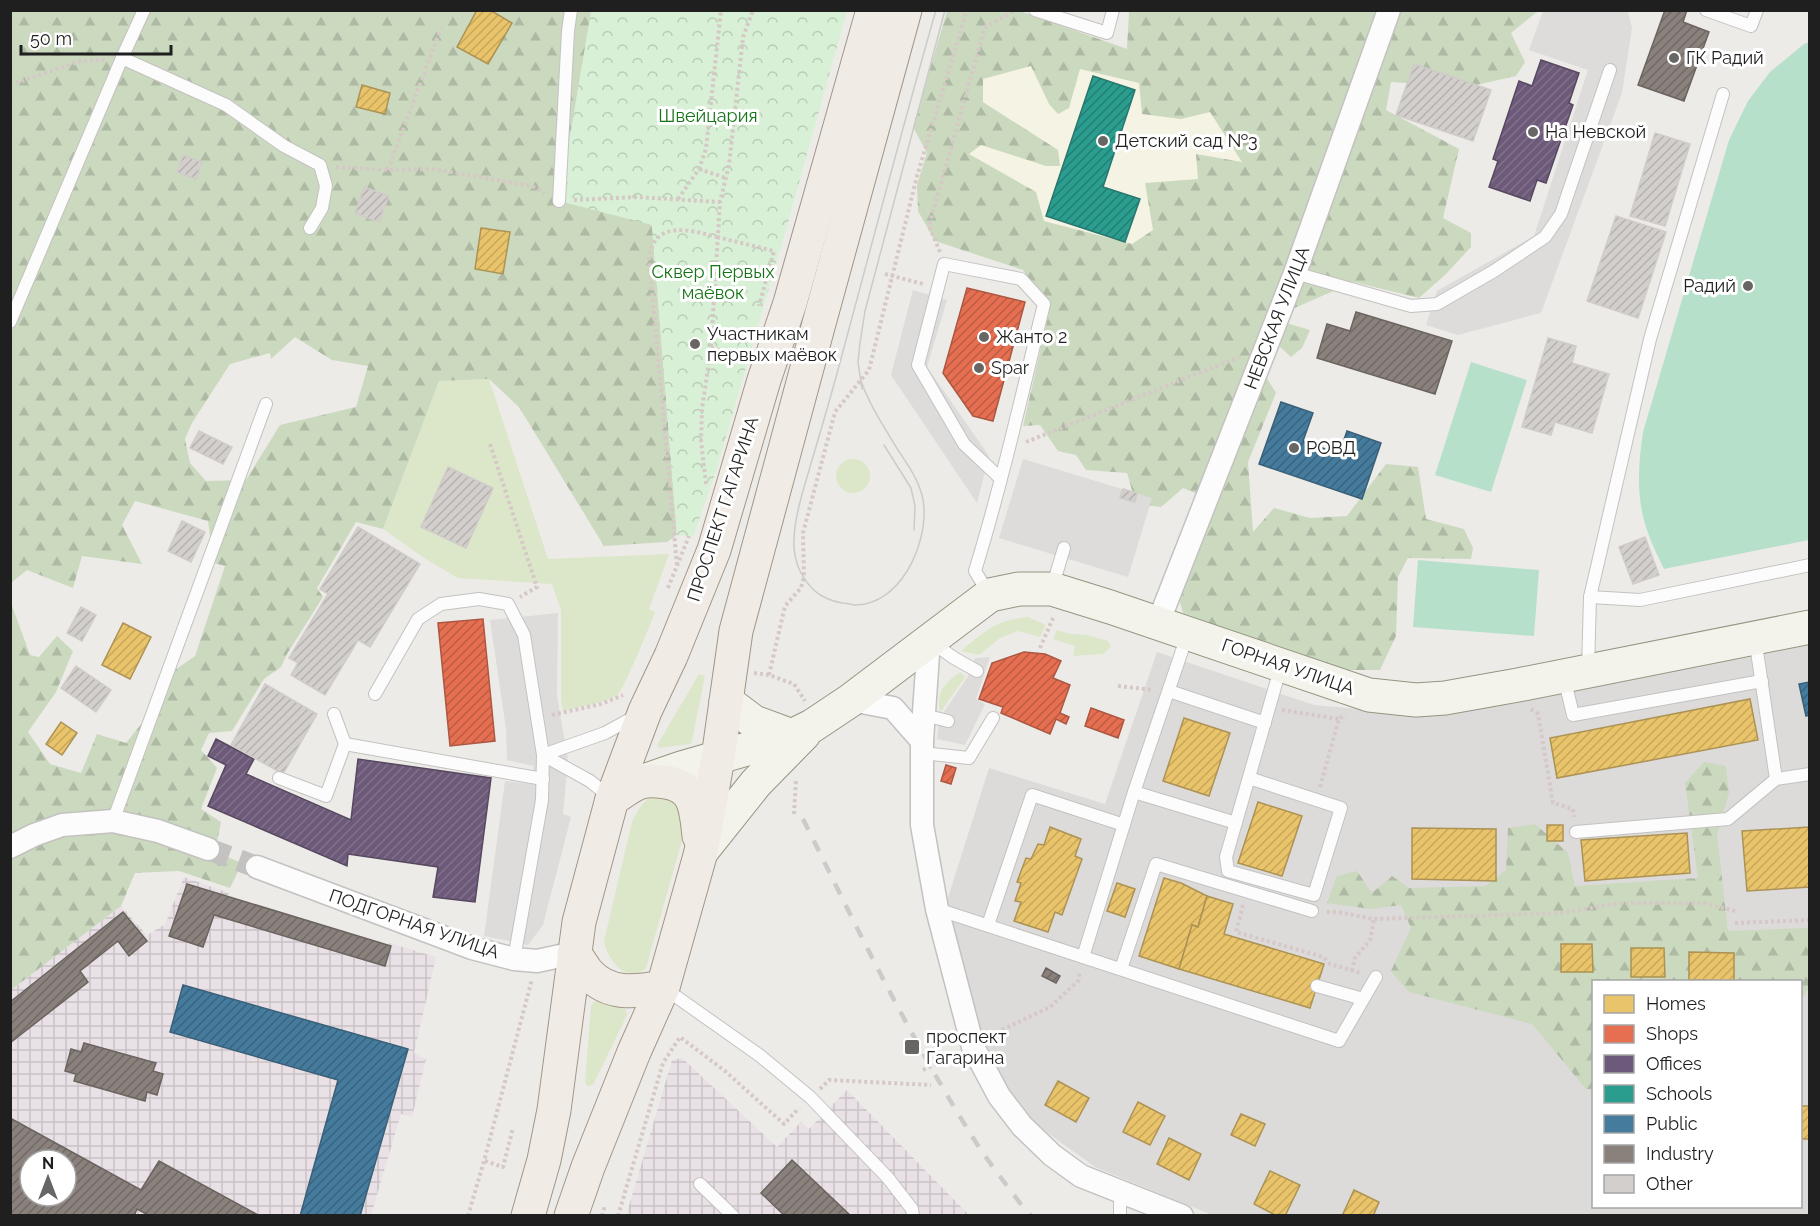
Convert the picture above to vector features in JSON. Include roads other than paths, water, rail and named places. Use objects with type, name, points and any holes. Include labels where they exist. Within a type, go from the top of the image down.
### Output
[{"type":"main road","name":"ПРОСПЕКТ ГАГАРИНА","points":[[528,1215],[544,1160],[555,1099],[579,922],[612,799],[634,703],[675,646],[714,550],[764,380],[790,303],[873,10]]},
{"type":"main road","points":[[571,1215],[630,1062],[663,987],[701,852],[718,758],[736,630],[905,10]]},
{"type":"main road","name":"ГОРНАЯ УЛИЦА","points":[[641,782],[802,731],[851,700],[990,595],[1019,589],[1053,604],[1110,607],[1370,695],[1416,700],[1445,698],[1576,674],[1809,627]]},
{"type":"main road","points":[[726,701],[754,722],[802,731]]},
{"type":"main road","name":"ГОРНАЯ УЛИЦА","points":[[701,852],[756,783],[802,731]]},
{"type":"main road","points":[[612,799],[641,782],[673,783],[687,790],[697,814],[701,852]]},
{"type":"main road","points":[[574,953],[588,973],[606,987],[632,992],[663,987]]},
{"type":"street","name":"НЕВСКАЯ УЛИЦА","points":[[1173,628],[1295,273],[1389,10]]},
{"type":"street","points":[[929,640],[922,747],[922,825],[937,909],[973,1047],[999,1096],[1022,1126],[1052,1155],[1081,1176],[1182,1215]]},
{"type":"street","points":[[851,700],[893,708],[922,747]]},
{"type":"street","points":[[10,847],[62,825],[113,821],[158,831],[208,849]]},
{"type":"street","name":"ПОДГОРНАЯ УЛИЦА","points":[[257,867],[472,948],[514,959],[537,961],[574,953]]},
{"type":"lane","points":[[10,322],[144,10]]},
{"type":"lane","points":[[559,201],[571,10]]},
{"type":"lane","points":[[1035,10],[1107,33],[1113,10]]},
{"type":"lane","points":[[1706,10],[1751,26],[1757,10]]},
{"type":"lane","points":[[122,58],[226,105],[284,146],[320,165],[326,186],[322,208],[310,228]]},
{"type":"lane","points":[[1295,273],[1411,306],[1437,304],[1494,271],[1545,237],[1561,214],[1610,70]]},
{"type":"lane","points":[[1722,94],[1650,339],[1590,597],[1576,674],[1573,715],[1762,681]]},
{"type":"lane","points":[[990,595],[975,571],[1001,479],[1009,449],[1044,304],[1021,279],[944,264],[918,365],[964,444],[1001,479]]},
{"type":"lane","points":[[113,821],[266,404]]},
{"type":"lane","points":[[1053,604],[1064,548]]},
{"type":"lane","points":[[1590,597],[1640,600],[1809,565]]},
{"type":"lane","points":[[375,694],[418,619],[441,604],[479,599],[508,604],[524,634],[543,755],[542,800],[514,959]]},
{"type":"lane","points":[[1083,957],[1168,691],[1173,628]]},
{"type":"lane","points":[[1755,638],[1776,779]]},
{"type":"lane","points":[[929,640],[977,671]]},
{"type":"lane","points":[[1249,778],[1341,808],[1314,896],[1228,871],[1226,857],[1281,666]]},
{"type":"lane","points":[[1168,691],[1266,723]]},
{"type":"lane","points":[[543,755],[605,733],[634,703]]},
{"type":"lane","points":[[279,778],[326,796],[345,744],[334,714]]},
{"type":"lane","points":[[924,715],[948,721]]},
{"type":"lane","points":[[922,747],[969,759],[993,718]]},
{"type":"lane","points":[[345,744],[543,779]]},
{"type":"lane","points":[[543,755],[590,781],[612,799]]},
{"type":"lane","points":[[1576,832],[1728,819],[1776,779],[1809,774]]},
{"type":"lane","points":[[1134,792],[1236,823]]},
{"type":"lane","points":[[988,925],[1032,795],[1124,825]]},
{"type":"lane","points":[[1121,969],[1156,864],[1312,911]]},
{"type":"lane","points":[[937,909],[1339,1041],[1376,977]]},
{"type":"lane","points":[[1317,986],[1363,999]]},
{"type":"lane","points":[[663,987],[759,1055],[810,1097],[888,1178],[912,1209],[913,1215]]},
{"type":"lane","points":[[700,1184],[733,1215]]},
{"type":"lane","points":[[1120,1191],[1120,1215]]},
{"type":"tunnel","points":[[208,849],[257,867]]},
{"type":"tram line","points":[[861,381],[878,416],[915,478],[924,508],[920,539],[907,571],[885,595],[872,602],[856,605],[828,599],[817,593],[808,583],[796,560],[795,530],[802,494],[936,10]]},
{"type":"tram line","points":[[862,389],[858,362],[865,311],[945,10]]},
{"type":"tram line","points":[[884,445],[911,488],[915,506],[914,530]]},
{"type":"railway","points":[[803,819],[883,978],[947,1095],[976,1143],[1031,1216]]},
{"type":"place","name":"ГК Радий","points":[[1674,58]]},
{"type":"place","name":"На Невской","points":[[1533,132]]},
{"type":"place","name":"Детский сад №3","points":[[1103,141]]},
{"type":"place","name":"Радий","points":[[1748,286]]},
{"type":"place","name":"Жанто 2","points":[[984,337]]},
{"type":"place","name":"Участникам первых маёвок","points":[[695,344]]},
{"type":"place","name":"Spar","points":[[979,368]]},
{"type":"place","name":"РОВД","points":[[1294,448]]},
{"type":"place","name":"проспект Гагарина","points":[[912,1047]]},
{"type":"park label","name":"Швейцария","points":[[708,116]]},
{"type":"park label","name":"Сквер Первых маёвок","points":[[713,282]]}]
